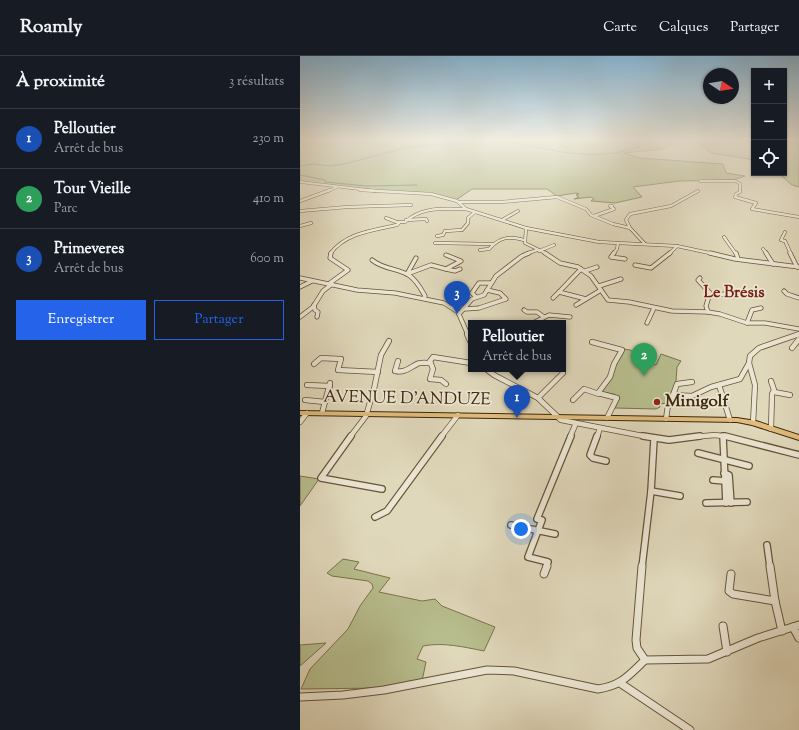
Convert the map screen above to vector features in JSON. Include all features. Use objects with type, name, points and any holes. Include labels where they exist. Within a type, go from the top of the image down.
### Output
[{"type":"main road","name":"AVENUE D'ANDUZE","points":[[304,413],[730,420],[753,423],[799,438]]},
{"type":"street","points":[[700,181],[736,181],[740,184],[740,192],[736,194],[735,197],[756,203],[752,209],[799,216]]},
{"type":"street","points":[[300,182],[337,187],[431,194],[459,202],[501,202],[557,197],[586,209],[594,216],[613,224],[630,228]]},
{"type":"street","points":[[300,201],[337,187]]},
{"type":"street","points":[[645,244],[630,228],[626,220],[630,214],[671,206],[698,191]]},
{"type":"street","points":[[459,202],[466,209]]},
{"type":"street","points":[[300,211],[411,205]]},
{"type":"street","points":[[594,216],[614,210],[610,206],[612,206]]},
{"type":"street","points":[[406,220],[419,211],[466,209],[526,228],[579,239],[618,243],[677,246],[738,259],[798,267]]},
{"type":"street","points":[[502,220],[518,211]]},
{"type":"street","points":[[437,236],[443,236],[445,231],[462,230],[468,223],[468,218],[475,212]]},
{"type":"street","points":[[386,218],[399,222]]},
{"type":"street","points":[[300,318],[304,312],[314,305],[324,290],[348,270],[330,258],[330,255],[334,249],[350,237],[397,225],[399,222],[422,218],[426,219],[427,221]]},
{"type":"street","points":[[300,226],[311,223]]},
{"type":"street","points":[[524,240],[526,228]]},
{"type":"street","points":[[785,232],[781,240],[785,241],[798,267]]},
{"type":"street","points":[[480,250],[489,249],[503,237],[524,240],[560,263],[583,270],[591,276],[608,300],[629,302],[654,308],[708,312],[720,314],[747,323],[765,324],[799,330]]},
{"type":"street","points":[[724,237],[735,251],[738,259]]},
{"type":"street","points":[[435,243],[494,244]]},
{"type":"street","points":[[618,243],[617,248],[611,257],[625,259]]},
{"type":"street","points":[[459,314],[472,299],[483,296],[496,276],[518,258],[554,245]]},
{"type":"street","points":[[635,265],[651,268],[664,259],[677,246]]},
{"type":"street","points":[[763,250],[773,264]]},
{"type":"street","points":[[446,255],[461,261],[446,269]]},
{"type":"street","points":[[407,274],[416,258]]},
{"type":"street","points":[[372,260],[379,267],[407,274],[418,284],[425,296],[424,298]]},
{"type":"street","points":[[407,274],[431,265],[455,271],[460,269]]},
{"type":"street","points":[[553,298],[583,270],[597,267]]},
{"type":"street","points":[[300,278],[357,290],[395,293],[444,303],[459,314],[468,336]]},
{"type":"street","points":[[700,278],[698,280],[711,295]]},
{"type":"street","points":[[599,286],[621,279]]},
{"type":"street","points":[[300,287],[312,281]]},
{"type":"street","points":[[476,297],[472,293],[479,283],[491,282]]},
{"type":"street","points":[[780,288],[789,295],[799,298]]},
{"type":"street","points":[[464,309],[480,308],[506,299],[500,293],[488,290]]},
{"type":"street","points":[[576,305],[601,290]]},
{"type":"street","points":[[559,292],[586,299]]},
{"type":"street","points":[[711,295],[726,294],[735,296]]},
{"type":"street","points":[[708,312],[706,306],[711,295]]},
{"type":"street","points":[[314,305],[315,310],[318,312],[317,317]]},
{"type":"street","points":[[647,323],[654,308]]},
{"type":"street","points":[[747,323],[752,310],[761,308]]},
{"type":"street","points":[[524,310],[527,312],[537,312],[544,317]]},
{"type":"street","points":[[538,320],[555,314],[570,317]]},
{"type":"street","points":[[673,395],[692,396],[719,385],[740,379],[749,363],[750,356],[754,351],[799,334]]},
{"type":"street","points":[[792,348],[799,339]]},
{"type":"street","points":[[382,489],[321,478],[367,414],[381,355],[389,341]]},
{"type":"street","points":[[592,342],[622,350],[614,364],[610,377],[598,392],[599,394]]},
{"type":"street","points":[[430,363],[433,357],[468,363]]},
{"type":"street","points":[[314,364],[321,358],[341,359],[338,370],[378,372]]},
{"type":"street","points":[[398,361],[395,371],[398,372],[407,371],[419,362],[430,363]]},
{"type":"street","points":[[430,363],[433,369],[430,379],[441,380],[446,384]]},
{"type":"street","points":[[749,363],[755,385],[753,423]]},
{"type":"street","points":[[490,372],[538,398],[549,407],[557,417],[576,424],[672,441],[698,435],[723,436],[799,455]]},
{"type":"street","points":[[538,398],[563,373]]},
{"type":"street","points":[[771,381],[774,392],[772,394],[771,429]]},
{"type":"street","points":[[666,419],[668,405],[677,384],[692,382]]},
{"type":"street","points":[[307,385],[330,384],[322,413]]},
{"type":"street","points":[[719,385],[730,420]]},
{"type":"street","points":[[573,400],[586,388],[599,394],[617,398],[607,418]]},
{"type":"street","points":[[774,392],[790,395]]},
{"type":"street","points":[[305,400],[325,402]]},
{"type":"street","points":[[300,422],[304,413]]},
{"type":"street","points":[[374,517],[387,511],[458,415]]},
{"type":"street","points":[[544,574],[548,562],[528,557],[542,520],[537,519],[576,424]]},
{"type":"street","points":[[600,428],[590,455],[593,458],[606,461]]},
{"type":"street","points":[[723,436],[724,481],[728,503]]},
{"type":"street","points":[[645,660],[637,648],[636,640],[639,589],[651,491],[654,439]]},
{"type":"street","points":[[698,453],[750,466]]},
{"type":"street","points":[[724,473],[729,475],[728,503]]},
{"type":"street","points":[[713,480],[724,481]]},
{"type":"street","points":[[651,491],[680,496]]},
{"type":"street","points":[[706,503],[747,502]]},
{"type":"street","points":[[511,525],[555,534]]},
{"type":"street","points":[[767,545],[775,601],[782,631]]},
{"type":"street","points":[[731,574],[729,591],[733,594],[775,601]]},
{"type":"street","points":[[723,626],[726,652]]},
{"type":"street","points":[[300,696],[343,695],[384,690],[487,670],[514,671],[598,689],[620,683],[645,660],[708,659],[758,638],[796,626],[799,638]]},
{"type":"street","points":[[620,683],[690,730]]},
{"type":"green space","points":[[300,171],[725,171],[726,173],[745,176],[733,180],[679,181],[633,187],[642,197],[615,203],[591,201],[594,199],[591,197],[574,199],[579,197],[576,195],[579,194],[576,193],[557,196],[547,189],[472,189],[456,200],[433,194],[352,189],[300,182]]},
{"type":"green space","points":[[787,171],[799,171],[799,187],[792,185],[782,176],[787,176]]},
{"type":"green space","points":[[623,349],[630,350],[656,365],[661,354],[681,361],[677,367],[676,381],[668,403],[659,404],[660,407],[656,409],[615,408],[620,398],[614,394],[601,392]]},
{"type":"green space","points":[[300,476],[319,479],[300,506]]},
{"type":"green space","points":[[343,559],[359,562],[354,569],[390,578],[379,592],[422,601],[435,599],[442,606],[495,627],[484,651],[446,645],[423,646],[417,659],[426,662],[422,681],[379,688],[301,689],[310,669],[348,629],[360,606],[373,588],[372,584],[368,581],[332,576],[327,573]]},
{"type":"green space","points":[[326,643],[300,666],[300,645]]},
{"type":"waterway","points":[[300,175],[325,180],[325,182],[366,186],[417,185]]},
{"type":"place","name":"Primeveres","points":[[457,314]]},
{"type":"place","name":"Tour Vieille","points":[[644,376]]},
{"type":"place","name":"Minigolf","points":[[657,402]]},
{"type":"place","name":"Pelloutier","points":[[517,418]]},
{"type":"district","name":"Le Brésis","points":[[734,293]]}]
